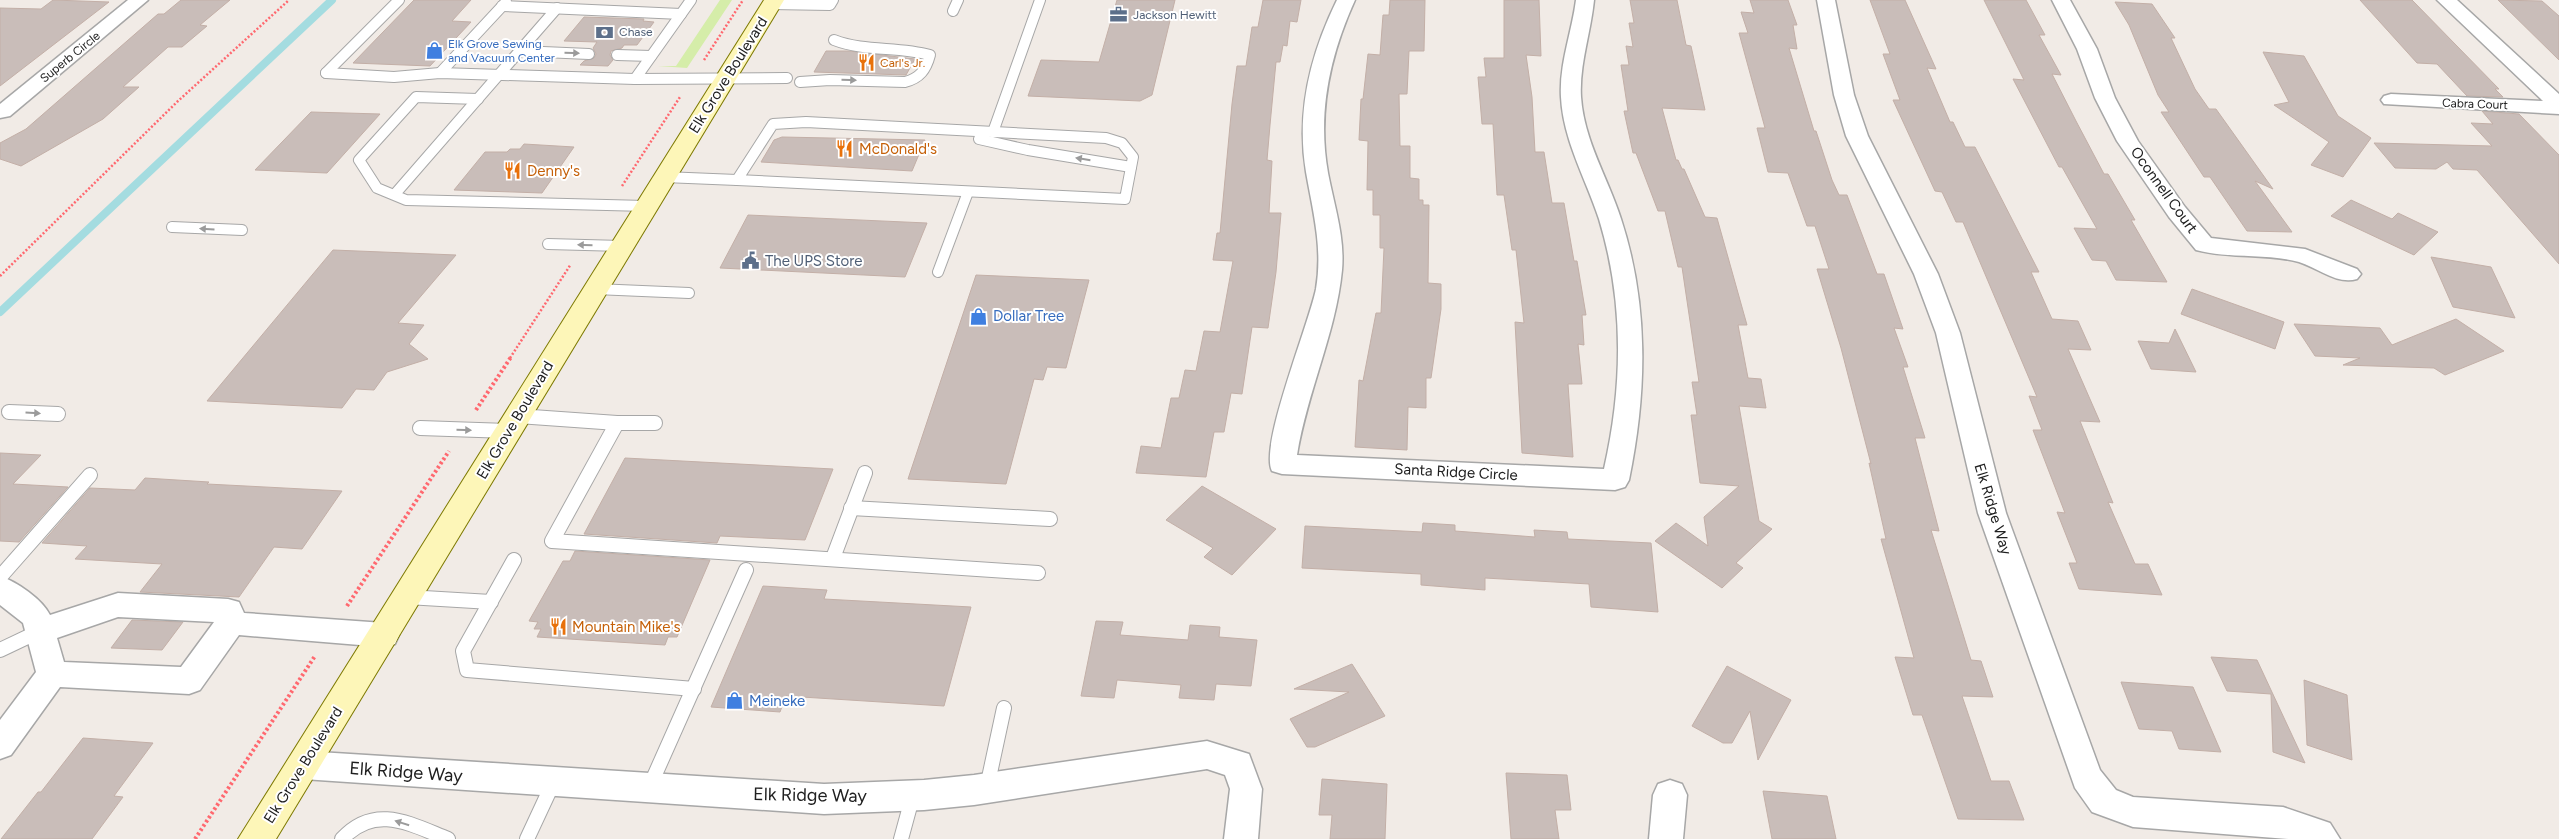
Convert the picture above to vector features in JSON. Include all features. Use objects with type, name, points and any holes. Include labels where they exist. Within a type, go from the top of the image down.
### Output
[{"type":"main road","name":"Elk Grove Boulevard","points":[[256,839],[384,635],[773,2]]},
{"type":"street","name":"Superb Circle","points":[[0,112],[3,112],[140,0]]},
{"type":"street","name":"Santa Ridge Circle","points":[[1346,0],[1325,48],[1317,76],[1313,105],[1316,170],[1329,231],[1330,268],[1326,307],[1291,415],[1282,464],[1615,480],[1630,407],[1633,338],[1621,255],[1609,217],[1588,166],[1576,130],[1571,97],[1573,66],[1582,27],[1585,0]]},
{"type":"street","name":"Elk Ridge Way","points":[[1826,0],[1844,95],[1857,136],[1926,274],[1948,333],[1992,513],[2087,778],[2104,801],[2133,812],[2283,822],[2318,834],[2322,839]]},
{"type":"street","name":"Oconnell Court","points":[[2061,0],[2087,49],[2105,98],[2128,141],[2177,212],[2204,245],[2275,251],[2305,256],[2349,274]]},
{"type":"street","name":"Cabra Court","points":[[2446,0],[2559,106]]},
{"type":"street","name":"Cabra Court","points":[[2391,100],[2559,106]]},
{"type":"street","points":[[0,588],[36,616],[52,674]]},
{"type":"street","points":[[40,631],[118,605],[228,611],[232,621],[244,625],[384,635]]},
{"type":"street","points":[[52,674],[189,681],[232,621]]},
{"type":"street","points":[[0,745],[52,674]]},
{"type":"street","name":"Elk Ridge Way","points":[[303,765],[824,799],[913,795],[987,788],[1207,755],[1238,764],[1246,788],[1241,839]]},
{"type":"street","points":[[1666,839],[1670,796]]},
{"type":"lane","points":[[399,0],[326,73],[394,78],[440,74],[635,79],[788,78]]},
{"type":"lane","points":[[635,79],[691,0]]},
{"type":"lane","points":[[953,10],[958,0]]},
{"type":"lane","points":[[993,132],[1040,0]]},
{"type":"lane","points":[[773,2],[831,3]]},
{"type":"lane","points":[[440,74],[505,3],[557,8],[681,14]]},
{"type":"lane","points":[[396,194],[557,8]]},
{"type":"lane","points":[[800,82],[830,80],[904,82],[917,79],[927,66],[930,55],[916,50],[850,48],[834,40]]},
{"type":"lane","points":[[520,52],[589,54]]},
{"type":"lane","points":[[617,55],[652,56]]},
{"type":"lane","points":[[478,99],[416,97],[359,160],[377,188],[396,194],[406,200],[646,206]]},
{"type":"lane","points":[[664,177],[737,181],[1125,199],[1134,157],[1122,143],[1106,138],[806,122],[773,124],[737,181]]},
{"type":"lane","points":[[770,130],[993,140],[1028,150],[1132,167]]},
{"type":"lane","points":[[938,272],[968,192]]},
{"type":"lane","points":[[172,227],[242,230]]},
{"type":"lane","points":[[548,244],[622,246]]},
{"type":"lane","points":[[595,289],[689,292]]},
{"type":"lane","points":[[9,412],[58,414]]},
{"type":"lane","points":[[420,428],[513,423],[655,423]]},
{"type":"lane","points":[[617,423],[552,541],[1038,573]]},
{"type":"lane","points":[[833,558],[865,473]]},
{"type":"lane","points":[[0,577],[90,475]]},
{"type":"lane","points":[[851,508],[1050,518]]},
{"type":"lane","points":[[514,560],[463,651],[467,670],[694,689]]},
{"type":"lane","points":[[649,788],[746,570]]},
{"type":"lane","points":[[407,597],[491,602]]},
{"type":"lane","points":[[0,650],[40,631]]},
{"type":"lane","points":[[987,788],[1004,708]]},
{"type":"lane","points":[[527,839],[554,782]]},
{"type":"lane","points":[[901,839],[913,795]]},
{"type":"lane","points":[[342,839],[356,825],[379,818],[396,821],[448,839]]},
{"type":"path","points":[[0,276],[178,101],[289,0]]},
{"type":"green space","points":[[720,0],[732,0],[687,68],[658,66],[676,66]]},
{"type":"building","points":[[53,0],[109,2],[0,86],[0,8],[41,9]]},
{"type":"building","points":[[181,0],[230,0],[200,25],[207,26],[182,47],[168,47],[123,87],[139,87],[103,119],[21,166],[0,159],[0,143],[26,129],[158,14],[164,14]]},
{"type":"building","points":[[414,0],[471,0],[452,21],[471,22],[430,66],[353,63]]},
{"type":"building","points":[[1117,0],[1175,0],[1152,95],[1140,101],[1028,96],[1041,60],[1099,62]]},
{"type":"building","points":[[1263,0],[1301,0],[1297,22],[1290,21],[1287,46],[1283,45],[1280,62],[1276,62],[1267,160],[1272,161],[1269,213],[1281,213],[1276,272],[1268,328],[1252,327],[1242,394],[1231,393],[1224,432],[1214,432],[1206,477],[1136,473],[1141,446],[1161,448],[1171,398],[1179,398],[1185,370],[1196,371],[1204,331],[1220,332],[1233,261],[1213,260],[1217,233],[1220,233],[1232,104],[1237,66],[1246,66],[1252,27],[1258,27]]},
{"type":"building","points":[[1390,0],[1425,0],[1424,51],[1409,51],[1407,94],[1399,94],[1400,146],[1410,146],[1410,178],[1419,179],[1419,200],[1423,200],[1423,205],[1429,205],[1428,283],[1441,284],[1441,309],[1431,378],[1426,378],[1426,408],[1408,407],[1407,450],[1355,447],[1359,380],[1363,381],[1376,313],[1381,313],[1384,248],[1380,248],[1380,215],[1373,215],[1373,190],[1367,190],[1368,141],[1359,140],[1361,99],[1363,99],[1368,54],[1380,55],[1383,15],[1389,15]]},
{"type":"building","points":[[1504,0],[1539,0],[1541,56],[1526,55],[1532,97],[1535,152],[1544,152],[1552,203],[1564,203],[1574,261],[1577,261],[1586,315],[1582,315],[1584,345],[1578,344],[1582,384],[1568,384],[1573,457],[1522,453],[1515,322],[1524,323],[1516,250],[1512,250],[1504,195],[1497,195],[1493,124],[1482,124],[1478,77],[1486,77],[1484,58],[1504,58]]},
{"type":"building","points":[[1630,0],[1677,0],[1686,45],[1691,46],[1705,110],[1662,108],[1676,160],[1684,169],[1705,217],[1717,218],[1747,325],[1738,325],[1748,378],[1761,379],[1766,408],[1739,406],[1759,521],[1772,529],[1736,563],[1743,568],[1722,588],[1655,541],[1676,523],[1708,546],[1704,517],[1739,486],[1700,483],[1691,415],[1697,415],[1692,382],[1699,382],[1682,267],[1678,267],[1665,211],[1658,211],[1636,153],[1633,153],[1624,111],[1628,111],[1621,65],[1629,65],[1626,46],[1633,47],[1629,23],[1634,23]]},
{"type":"building","points":[[1750,0],[1788,0],[1797,25],[1793,25],[1797,49],[1789,48],[1814,131],[1816,131],[1832,180],[1839,195],[1847,195],[1877,274],[1884,274],[1903,329],[1894,328],[1908,367],[1903,367],[1925,438],[1915,438],[1939,531],[1931,530],[1971,660],[1981,661],[1993,697],[1962,696],[1991,781],[2009,781],[2024,820],[1958,819],[1922,715],[1913,715],[1895,657],[1914,658],[1881,539],[1886,539],[1869,463],[1871,464],[1841,348],[1817,269],[1829,269],[1815,226],[1807,226],[1788,173],[1768,172],[1757,128],[1765,128],[1739,33],[1748,33],[1741,12],[1754,13]]},
{"type":"building","points":[[1870,0],[1905,0],[1936,69],[1927,68],[1950,122],[1953,122],[1965,147],[1975,147],[2039,272],[2031,272],[2052,319],[2078,321],[2091,350],[2068,349],[2100,422],[2080,421],[2113,503],[2108,502],[2135,564],[2148,564],[2162,595],[2079,589],[2069,563],[2077,563],[2057,512],[2065,513],[2033,430],[2042,430],[2029,396],[2037,397],[1963,222],[1956,222],[1942,192],[1935,191],[1893,100],[1900,100],[1883,54],[1890,54]]},
{"type":"building","points":[[1984,0],[2026,0],[2045,35],[2039,35],[2061,75],[2052,74],[2104,174],[2108,174],[2135,220],[2131,220],[2167,282],[2116,280],[2106,261],[2092,260],[2074,228],[2097,229],[2062,167],[2059,167],[2013,79],[2024,80]]},
{"type":"building","points":[[2360,0],[2412,0],[2499,89],[2495,89],[2503,97],[2467,96],[2437,64],[2417,63]]},
{"type":"building","points":[[2498,0],[2542,1],[2559,16],[2559,60]]},
{"type":"building","points":[[2115,2],[2152,4],[2175,38],[2171,38],[2195,89],[2209,109],[2216,109],[2273,189],[2255,181],[2292,232],[2247,231],[2210,177],[2204,177],[2161,112],[2169,112],[2158,95],[2129,25]]},
{"type":"building","name":"Chase","points":[[584,17],[644,19],[643,21],[654,22],[637,45],[624,45],[622,48],[611,51],[610,55],[613,60],[608,66],[580,65],[584,61],[594,58],[596,54],[593,48],[597,42],[564,41]]},
{"type":"building","name":"Carl's Jr.","points":[[826,51],[849,51],[915,59],[906,75],[814,72]]},
{"type":"building","points":[[2263,52],[2304,56],[2338,116],[2371,138],[2343,177],[2311,165],[2329,142],[2274,105],[2289,102]]},
{"type":"building","points":[[2482,111],[2519,114],[2559,155],[2559,264],[2477,170],[2453,169],[2447,162],[2436,169],[2395,168],[2374,143],[2492,146],[2471,123],[2493,124]]},
{"type":"building","points":[[311,112],[380,114],[327,173],[255,170]]},
{"type":"building","name":"McDonald's","points":[[782,137],[925,140],[912,171],[761,162],[774,140]]},
{"type":"building","name":"Denny's","points":[[524,144],[574,147],[542,193],[454,190],[485,152],[507,152],[510,149],[520,149]]},
{"type":"building","points":[[2351,200],[2392,219],[2398,213],[2438,232],[2414,255],[2331,216]]},
{"type":"building","points":[[748,215],[927,223],[905,277],[720,268]]},
{"type":"building","points":[[333,250],[456,255],[398,323],[424,325],[409,344],[428,359],[387,372],[374,390],[356,389],[342,408],[207,401]]},
{"type":"building","points":[[2431,257],[2491,267],[2515,318],[2453,307]]},
{"type":"building","points":[[976,275],[1089,280],[1066,368],[1047,367],[1043,380],[1034,379],[1006,484],[908,479]]},
{"type":"building","points":[[2192,289],[2284,322],[2275,349],[2181,314]]},
{"type":"building","points":[[2456,319],[2504,351],[2445,375],[2434,368],[2343,365],[2360,358],[2315,356],[2294,324],[2380,328],[2392,345]]},
{"type":"building","points":[[2175,329],[2196,372],[2151,369],[2138,341],[2169,343]]},
{"type":"building","points":[[0,453],[41,455],[13,484],[68,487],[19,542],[0,541]]},
{"type":"building","points":[[625,458],[833,469],[805,540],[720,536],[717,543],[584,534]]},
{"type":"building","points":[[145,478],[209,482],[207,484],[342,491],[302,549],[274,547],[239,597],[140,592],[162,564],[75,559],[87,546],[42,543],[90,488],[135,490]]},
{"type":"building","points":[[1202,486],[1276,529],[1232,575],[1204,557],[1213,548],[1166,520]]},
{"type":"building","points":[[1423,523],[1455,525],[1455,531],[1535,537],[1534,530],[1567,532],[1568,539],[1651,543],[1658,612],[1591,607],[1589,584],[1485,578],[1485,590],[1421,585],[1421,574],[1302,568],[1305,526],[1422,532]]},
{"type":"building","points":[[575,551],[710,560],[677,637],[668,637],[665,645],[537,637],[541,629],[534,629],[538,622],[529,621],[563,561],[570,561]]},
{"type":"building","points":[[763,586],[827,590],[824,599],[971,607],[944,706],[786,696],[780,712],[711,707]]},
{"type":"building","points":[[132,620],[183,622],[162,650],[111,648]]},
{"type":"building","points":[[1096,621],[1123,622],[1120,635],[1188,640],[1190,625],[1220,627],[1219,637],[1257,640],[1251,686],[1216,684],[1214,700],[1179,698],[1181,685],[1117,680],[1114,698],[1081,696]]},
{"type":"building","points":[[2211,657],[2257,660],[2305,763],[2273,752],[2271,694],[2227,691]]},
{"type":"building","points":[[1352,664],[1385,716],[1315,747],[1307,747],[1290,719],[1349,692],[1294,689]]},
{"type":"building","points":[[1727,666],[1791,700],[1758,760],[1750,711],[1732,743],[1723,743],[1692,726]]},
{"type":"building","points":[[2304,680],[2347,695],[2352,760],[2307,745]]},
{"type":"building","points":[[2121,682],[2193,687],[2221,752],[2179,749],[2172,731],[2139,729]]},
{"type":"building","points":[[83,738],[153,743],[114,796],[123,797],[92,839],[1,839],[38,792],[41,792]]},
{"type":"building","points":[[1506,773],[1567,775],[1571,810],[1555,810],[1559,839],[1511,839]]},
{"type":"building","points":[[1322,779],[1387,784],[1385,839],[1330,839],[1332,815],[1319,815]]},
{"type":"building","points":[[1763,791],[1827,796],[1836,839],[1772,839]]},
{"type":"waterway","points":[[0,312],[332,0]]},
{"type":"place","name":"Jackson Hewitt","points":[[1119,15]]},
{"type":"place","name":"Chase","points":[[605,32]]},
{"type":"place","name":"Elk Grove Sewing and Vacuum Center","points":[[434,51]]},
{"type":"place","name":"Carl's Jr.","points":[[866,63]]},
{"type":"place","name":"McDonald's","points":[[845,149]]},
{"type":"place","name":"Denny's","points":[[513,171]]},
{"type":"place","name":"The UPS Store","points":[[751,261]]},
{"type":"place","name":"Dollar Tree","points":[[979,316]]},
{"type":"place","name":"Mountain Mike's","points":[[558,627]]},
{"type":"place","name":"Meineke","points":[[735,701]]}]
